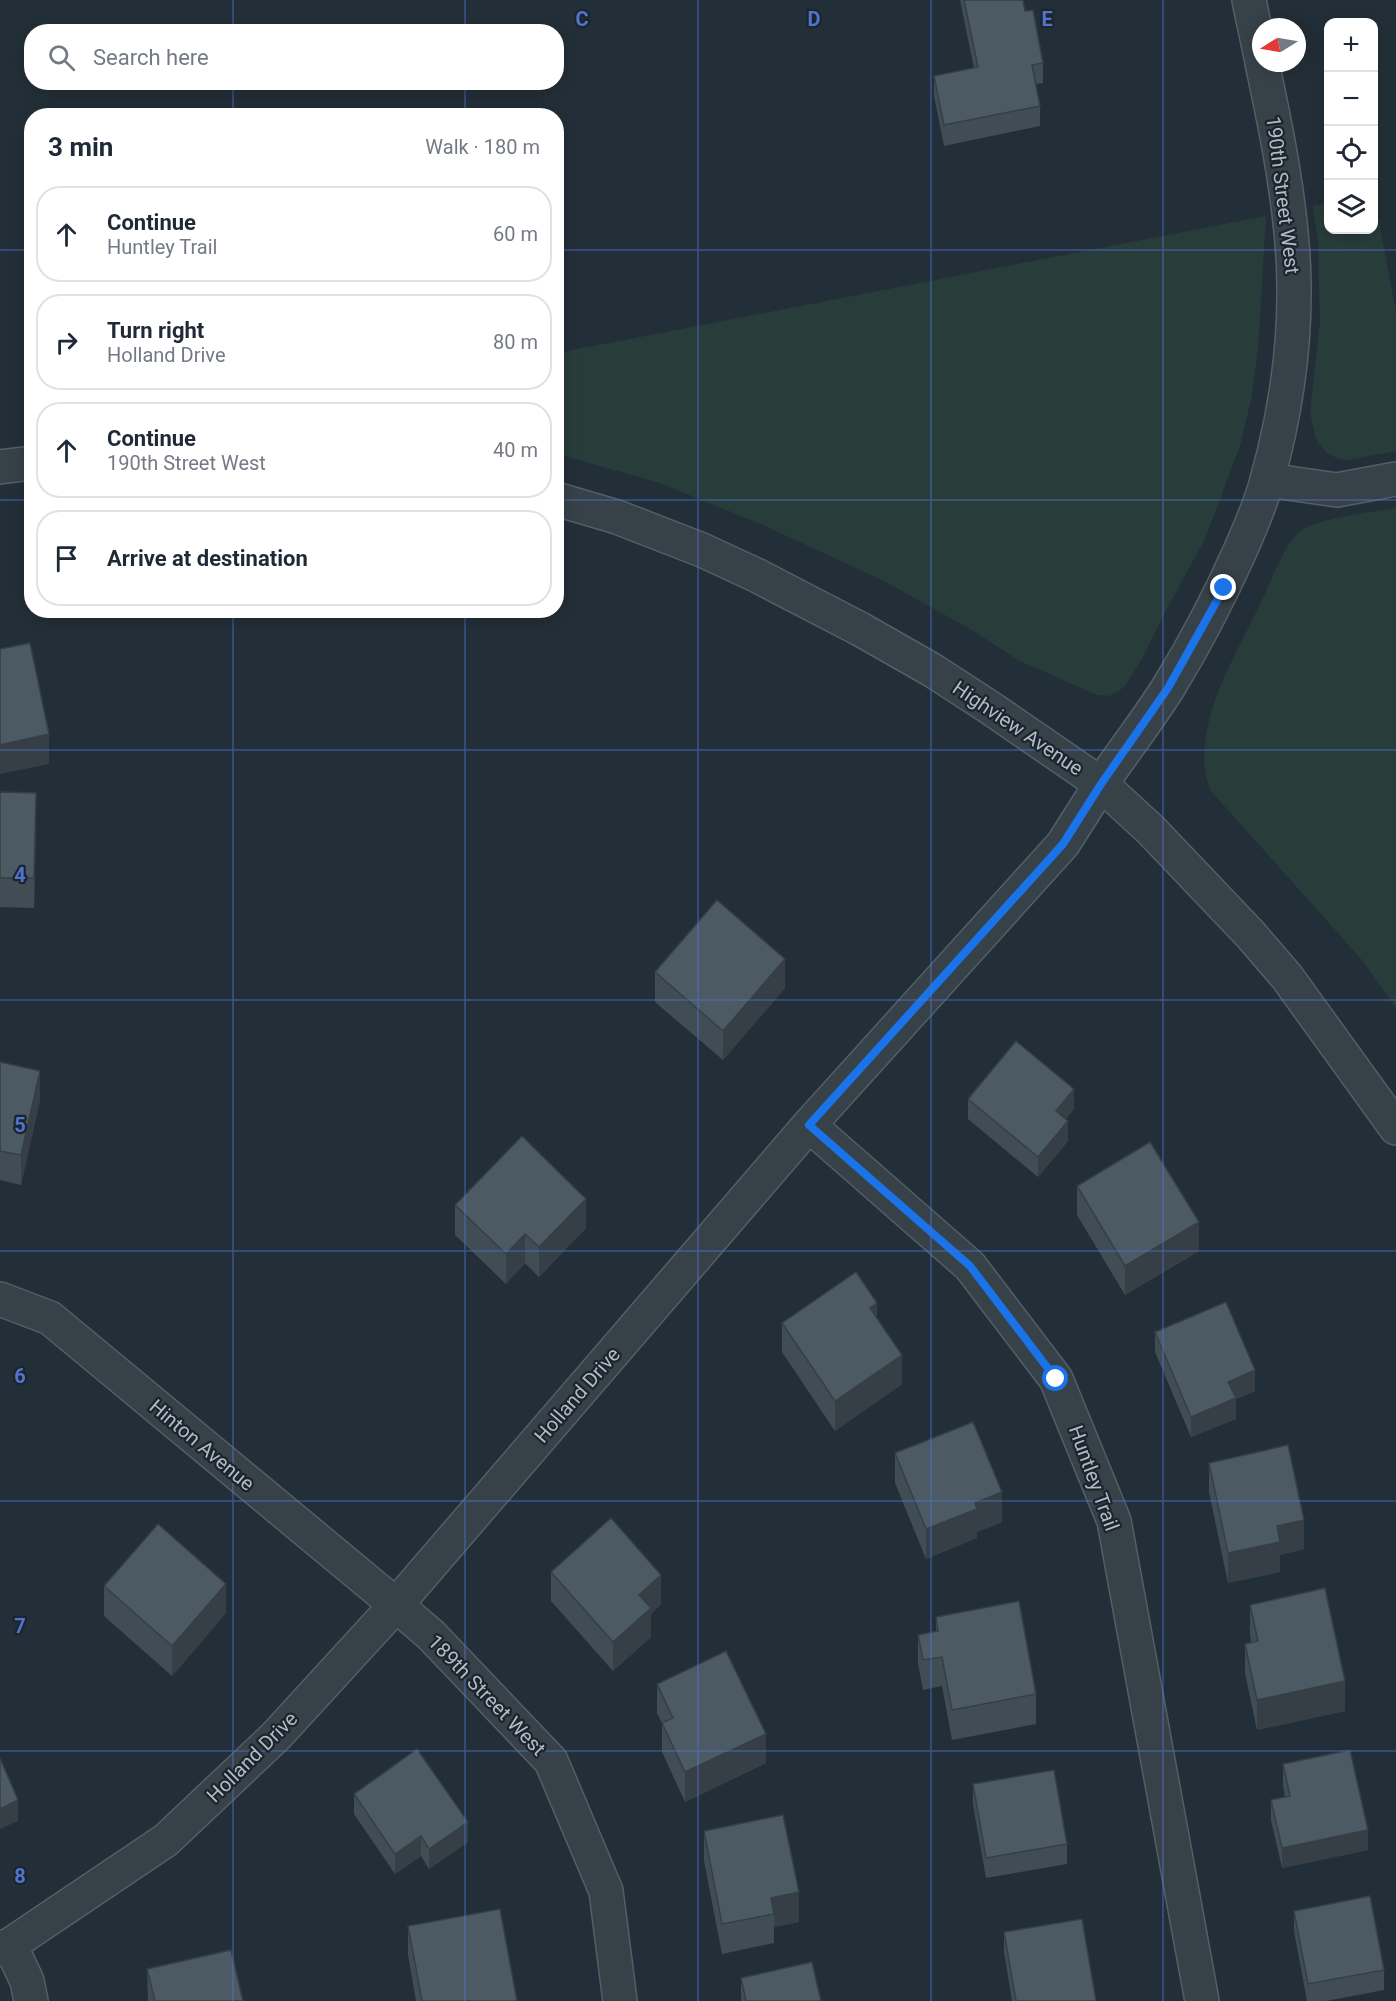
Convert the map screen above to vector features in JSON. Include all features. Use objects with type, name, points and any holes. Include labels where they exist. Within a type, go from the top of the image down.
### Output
[{"type":"street","points":[[1249,0],[1253,18]]},
{"type":"street","name":"190th Street West","points":[[1101,784],[1168,688],[1201,631],[1228,578],[1267,480],[1287,384],[1291,354],[1294,283],[1286,199],[1274,117],[1264,72]]},
{"type":"street","points":[[0,467],[24,464]]},
{"type":"street","points":[[1267,480],[1337,490],[1396,479]]},
{"type":"street","name":"Highview Avenue","points":[[564,501],[617,517],[702,550],[851,624],[932,670],[1101,784],[1151,830],[1250,934],[1287,977],[1396,1128]]},
{"type":"street","name":"Holland Drive","points":[[5,1947],[166,1840],[276,1736],[396,1605],[809,1125],[1063,844],[1101,784]]},
{"type":"street","name":"Huntley Trail","points":[[809,1125],[970,1266],[1056,1379],[1114,1521],[1202,2001]]},
{"type":"street","name":"Hinton Avenue","points":[[0,1299],[50,1318],[396,1605]]},
{"type":"street","name":"189th Street West","points":[[396,1605],[431,1635],[551,1761],[606,1891],[620,2001]]},
{"type":"street","points":[[5,1947],[27,1982],[31,2001]]},
{"type":"green space","points":[[1324,204],[1324,234],[1378,234],[1378,216],[1396,313],[1396,451],[1347,460],[1339,459],[1327,453],[1318,443],[1315,435],[1310,413],[1320,322],[1318,241],[1313,206]]},
{"type":"green space","points":[[1266,216],[1258,349],[1251,400],[1240,446],[1205,539],[1142,659],[1126,684],[1109,696],[1097,695],[1020,661],[970,629],[884,581],[761,524],[657,482],[564,456],[564,352]]},
{"type":"green space","points":[[1396,508],[1396,1008],[1362,960],[1210,790],[1205,770],[1205,746],[1208,724],[1223,681],[1278,564],[1293,538],[1307,527],[1318,523]]},
{"type":"building","points":[[964,0],[1023,0],[1025,11],[1033,10],[1043,63],[1032,65],[1040,106],[944,125],[934,76],[978,67]]},
{"type":"building","points":[[30,643],[49,734],[0,745],[0,649]]},
{"type":"building","points":[[0,792],[36,793],[34,878],[0,878]]},
{"type":"building","points":[[717,900],[785,959],[723,1031],[655,972]]},
{"type":"building","points":[[1016,1041],[1074,1089],[1056,1111],[1068,1121],[1038,1157],[968,1099]]},
{"type":"building","points":[[0,1062],[40,1071],[21,1155],[0,1151]]},
{"type":"building","points":[[522,1136],[586,1199],[539,1247],[525,1234],[506,1254],[455,1205]]},
{"type":"building","points":[[1150,1142],[1199,1222],[1125,1266],[1077,1186]]},
{"type":"building","points":[[856,1272],[877,1303],[870,1308],[902,1355],[835,1401],[782,1323]]},
{"type":"building","points":[[1226,1302],[1255,1370],[1228,1382],[1236,1398],[1191,1417],[1155,1332]]},
{"type":"building","points":[[973,1422],[1002,1492],[975,1503],[977,1509],[926,1529],[895,1453]]},
{"type":"building","points":[[1288,1445],[1304,1520],[1277,1526],[1280,1542],[1228,1553],[1209,1463]]},
{"type":"building","points":[[611,1518],[661,1575],[639,1595],[651,1608],[613,1642],[551,1572]]},
{"type":"building","points":[[158,1524],[226,1584],[172,1646],[104,1586]]},
{"type":"building","points":[[1325,1588],[1345,1681],[1257,1700],[1245,1644],[1258,1641],[1250,1605]]},
{"type":"building","points":[[1019,1601],[1036,1694],[952,1710],[942,1657],[923,1660],[918,1635],[938,1631],[936,1617]]},
{"type":"building","points":[[726,1651],[766,1734],[685,1772],[662,1723],[673,1718],[657,1684]]},
{"type":"building","points":[[417,1749],[468,1822],[429,1849],[421,1836],[395,1854],[354,1794]]},
{"type":"building","points":[[1350,1750],[1368,1830],[1282,1848],[1271,1800],[1290,1796],[1283,1764]]},
{"type":"building","points":[[0,1758],[18,1800],[0,1809]]},
{"type":"building","points":[[1054,1770],[1067,1844],[986,1858],[973,1784]]},
{"type":"building","points":[[783,1815],[799,1892],[771,1898],[774,1914],[722,1924],[704,1831]]},
{"type":"building","points":[[1370,1896],[1384,1970],[1308,1984],[1294,1911]]},
{"type":"building","points":[[500,1909],[517,2001],[422,2001],[408,1926]]},
{"type":"building","points":[[1082,1919],[1096,2001],[1016,2001],[1004,1932]]},
{"type":"building","points":[[231,1950],[243,2001],[155,2001],[147,1969]]},
{"type":"building","points":[[812,1962],[821,2001],[746,2001],[741,1978]]},
{"type":"route","points":[[1056,1379],[970,1266],[809,1125],[1063,844],[1101,784],[1168,688],[1224,588]]}]
